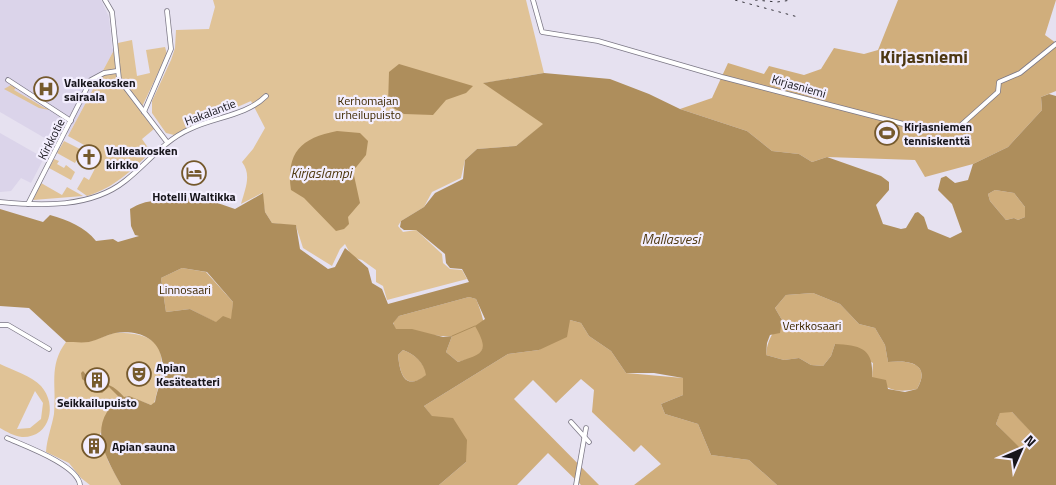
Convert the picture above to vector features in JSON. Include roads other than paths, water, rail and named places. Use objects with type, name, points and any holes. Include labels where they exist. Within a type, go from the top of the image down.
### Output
[{"type":"street","points":[[105,0],[113,18],[119,78],[167,142]]},
{"type":"street","name":"Kirjasniemi","points":[[533,0],[542,32],[598,40],[722,77],[915,127],[960,126],[998,92],[999,82],[1020,73],[1056,44]]},
{"type":"street","points":[[144,112],[171,49],[167,11]]},
{"type":"street","name":"Kirkkotie","points":[[28,204],[91,80],[104,73],[117,71]]},
{"type":"street","points":[[8,80],[71,121]]},
{"type":"street","name":"Hakalantie","points":[[0,202],[28,204],[74,202],[103,194],[126,181],[167,142],[190,129],[254,106],[266,96]]},
{"type":"street","points":[[0,325],[8,325],[49,348]]},
{"type":"street","points":[[572,422],[589,442]]},
{"type":"street","points":[[576,485],[586,428]]},
{"type":"street","points":[[7,438],[64,465],[73,471],[79,482]]},
{"type":"water","points":[[399,64],[473,86],[466,93],[446,100],[433,115],[404,114],[388,105],[389,72]]},
{"type":"water","name":"Mallasvesi","points":[[544,73],[610,79],[649,94],[680,109],[747,131],[772,151],[799,154],[812,162],[827,157],[881,176],[889,182],[889,190],[876,205],[883,224],[901,229],[906,228],[915,213],[918,212],[924,217],[928,229],[950,238],[962,232],[952,204],[938,190],[941,178],[946,176],[955,183],[968,180],[973,164],[1008,147],[1042,110],[1041,97],[1049,94],[1056,96],[1056,485],[777,485],[749,460],[711,455],[698,424],[665,414],[661,404],[683,395],[683,378],[654,373],[626,373],[611,351],[589,336],[581,323],[570,320],[567,337],[539,350],[508,354],[424,406],[432,416],[453,418],[467,440],[466,462],[439,485],[121,485],[107,459],[101,430],[107,412],[121,399],[109,387],[102,393],[91,392],[87,383],[82,379],[81,373],[83,371],[91,381],[101,382],[113,387],[124,397],[129,396],[151,405],[155,402],[162,376],[163,365],[160,352],[156,345],[145,336],[123,332],[89,342],[66,342],[29,308],[0,306],[0,209],[43,222],[50,215],[76,225],[96,241],[113,239],[118,242],[139,236],[135,235],[131,226],[130,209],[142,203],[150,201],[163,202],[171,196],[174,198],[200,197],[235,209],[263,193],[265,212],[272,223],[296,225],[300,249],[328,269],[335,267],[345,248],[368,268],[372,283],[382,289],[388,304],[469,282],[462,269],[450,268],[446,263],[445,254],[416,230],[404,230],[400,227],[401,221],[424,207],[435,193],[463,179],[465,160],[477,149],[516,146],[543,124],[483,83]],"holes":[[[995,190],[1014,193],[1025,207],[1025,217],[1018,220],[1014,218],[1006,220],[990,201],[988,194]],[[182,268],[207,272],[233,302],[231,319],[223,316],[216,322],[190,309],[166,312],[161,278]],[[813,293],[840,304],[859,324],[875,328],[885,345],[888,362],[910,363],[920,369],[922,374],[917,389],[905,392],[888,389],[886,380],[872,377],[871,360],[864,350],[859,347],[835,344],[831,356],[823,366],[811,365],[799,358],[784,360],[766,355],[770,335],[780,333],[782,320],[775,308],[786,295]],[[469,297],[476,299],[485,319],[475,326],[482,341],[482,351],[473,357],[458,362],[446,352],[452,336],[443,337],[412,329],[396,329],[393,323],[399,316]],[[403,350],[415,356],[421,362],[426,375],[419,380],[408,381],[400,369],[398,355]],[[1012,412],[1034,435],[1029,439],[1026,449],[1020,448],[996,424],[1000,413]]]},
{"type":"water","name":"Kirjaslampi","points":[[337,131],[360,133],[368,141],[366,155],[353,171],[360,203],[348,217],[349,224],[344,229],[336,231],[304,198],[291,190],[290,177],[294,156],[305,143],[324,134]]},
{"type":"waterway","points":[[452,336],[475,326]]},
{"type":"railway","points":[[735,0],[798,17]]},
{"type":"railway","points":[[755,0],[777,2],[792,0]]},
{"type":"place","name":"Valkeakosken sairaala","points":[[46,89]]},
{"type":"place","name":"Kirjasniemen tenniskenttä","points":[[887,133]]},
{"type":"place","name":"Valkeakosken kirkko","points":[[89,157]]},
{"type":"place","name":"Hotelli Waltikka","points":[[194,173]]},
{"type":"place","name":"Apian Kesäteatteri","points":[[139,374]]},
{"type":"place","name":"Seikkailupuisto","points":[[97,380]]},
{"type":"place","name":"Apian sauna","points":[[94,446]]},
{"type":"district","name":"Kirjasniemi","points":[[924,56]]},
{"type":"park label","name":"Kerhomajan urheilupuisto","points":[[368,107]]},
{"type":"park label","name":"Linnosaari","points":[[185,289]]},
{"type":"park label","name":"Verkkosaari","points":[[812,325]]}]
